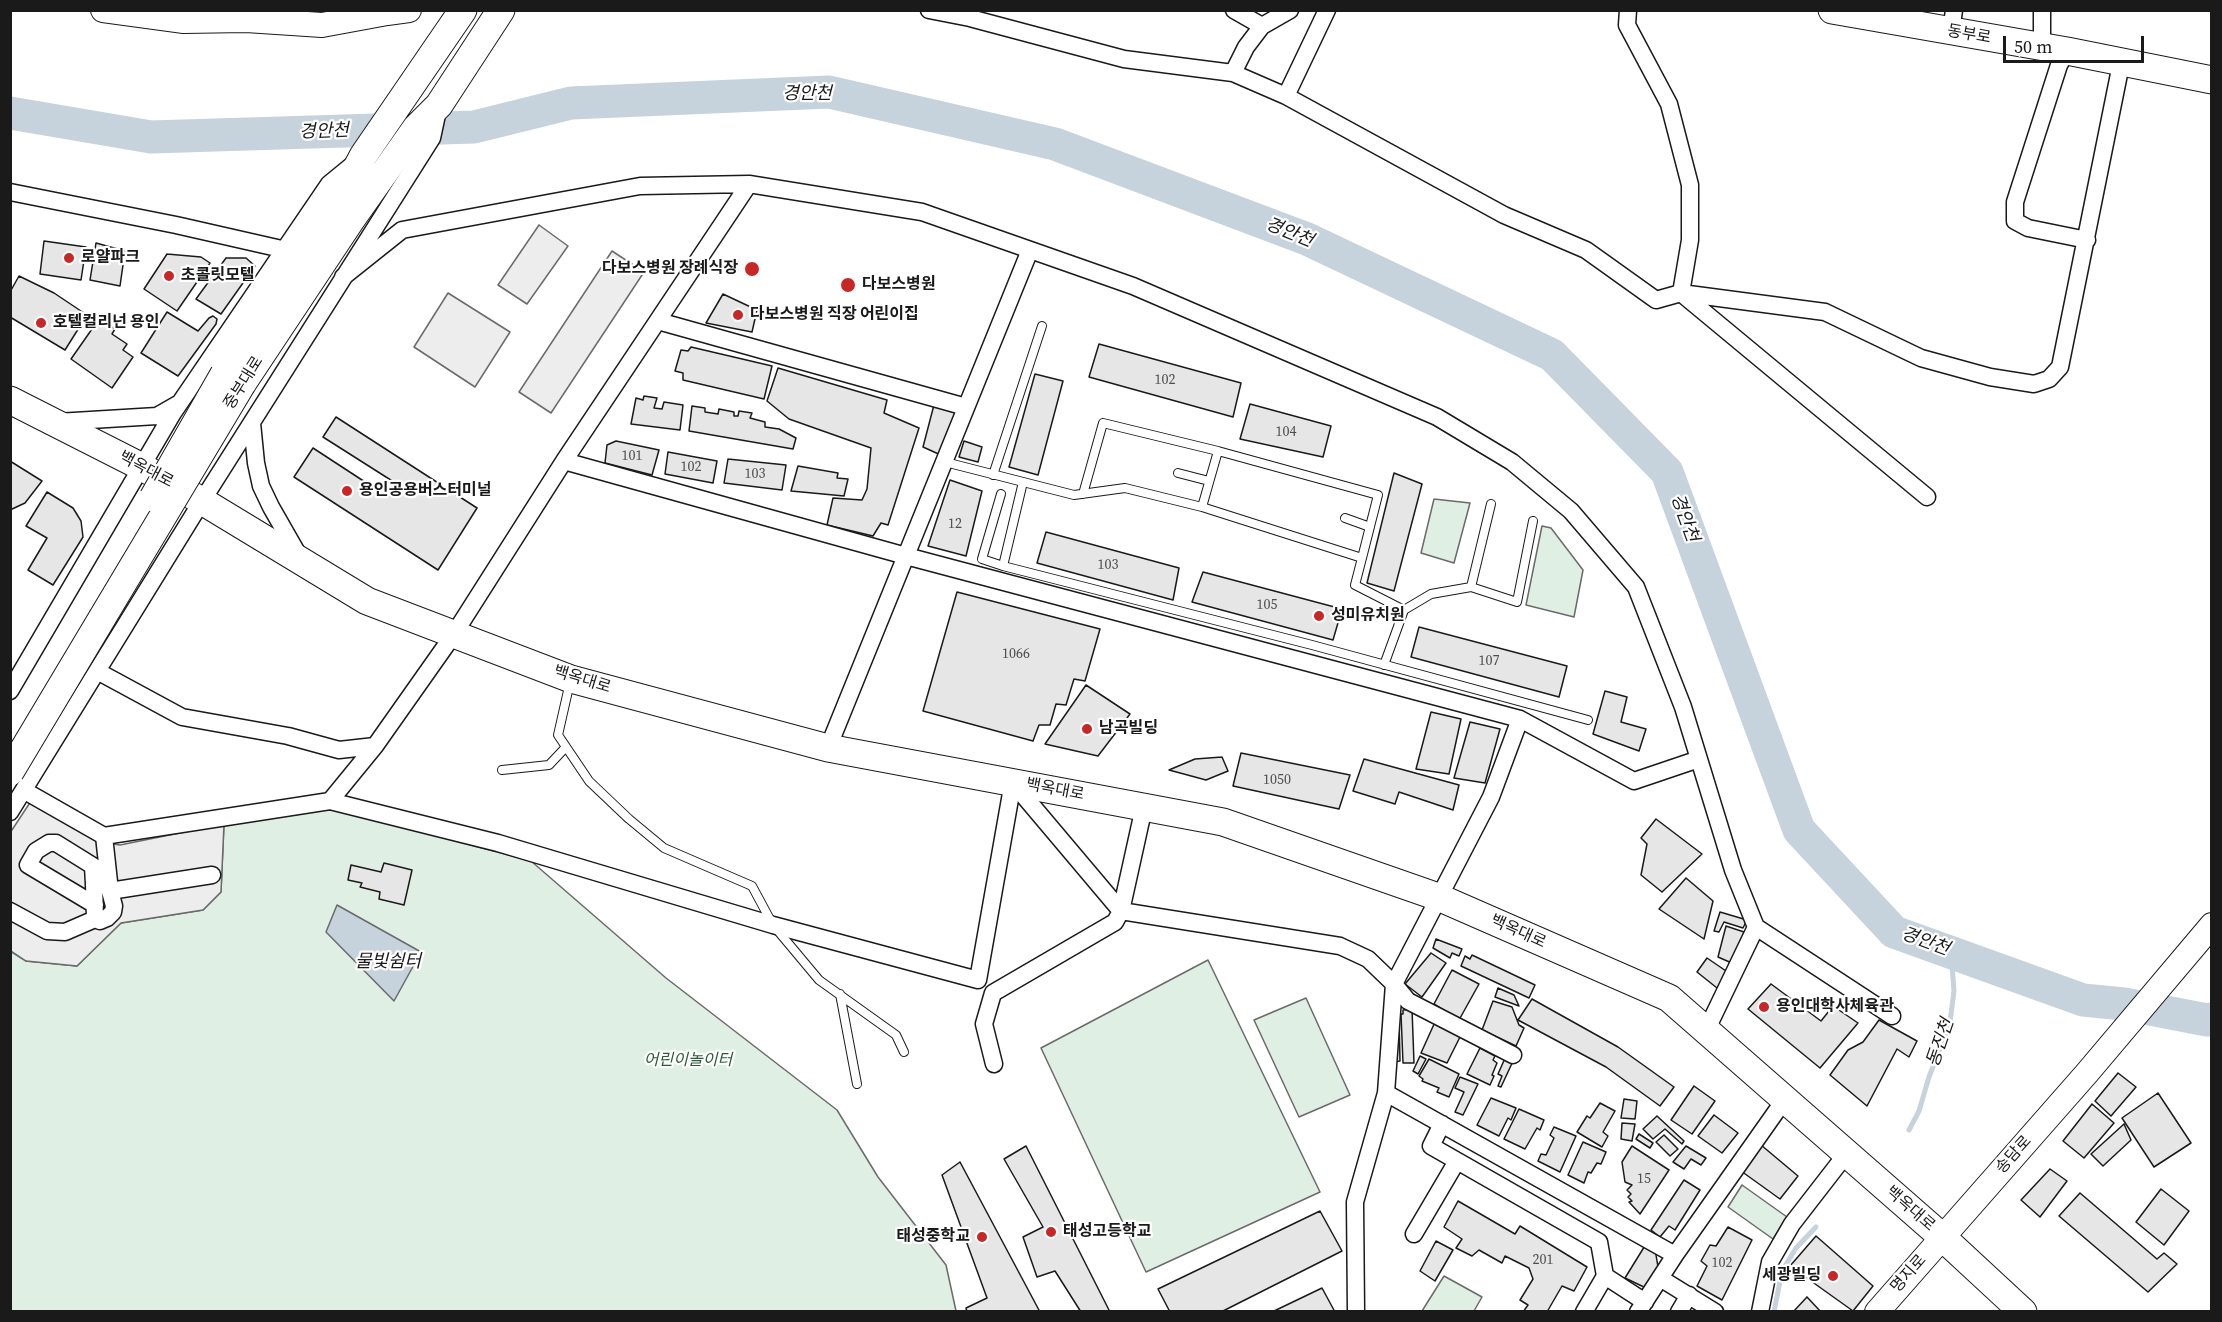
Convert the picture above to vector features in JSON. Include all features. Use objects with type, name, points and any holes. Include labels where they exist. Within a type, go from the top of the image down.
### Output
[{"type":"main road","name":"동부로","points":[[1832,10],[1952,21],[2054,49],[2211,80]]},
{"type":"main road","name":"중부대로","points":[[10,746],[233,379],[364,221],[416,128],[439,105],[496,18]]},
{"type":"main road","name":"중부대로","points":[[18,781],[314,224],[344,192],[363,156],[458,19]]},
{"type":"main road","name":"백옥대로","points":[[10,400],[202,501],[367,601],[571,679],[828,748],[1223,822],[1438,897],[1669,998],[1941,1236],[2023,1311]]},
{"type":"street","points":[[103,10],[184,21],[249,15],[322,25],[409,10]]},
{"type":"street","points":[[929,10],[970,18],[1124,60],[1233,73],[1286,96],[1504,215],[1586,250],[1656,300],[1681,293],[1825,312],[1921,358],[1990,377],[2034,384],[2049,379],[2060,367],[2123,63]]},
{"type":"street","points":[[1234,10],[1262,26]]},
{"type":"street","points":[[1233,73],[1246,47],[1262,26],[1290,10]]},
{"type":"street","points":[[1286,96],[1327,10]]},
{"type":"street","points":[[1628,10],[1627,25],[1669,104],[1690,185],[1690,240],[1681,293]]},
{"type":"street","points":[[2042,10],[2059,65],[2015,202],[2016,220],[2028,228],[2087,240]]},
{"type":"street","points":[[343,277],[402,230],[640,186],[749,184],[922,212],[1132,286],[1437,417],[1512,462],[1572,511],[1636,587],[1683,707],[1733,870],[1756,927],[1892,1017]]},
{"type":"street","points":[[330,801],[375,746],[454,634],[564,461],[749,184]]},
{"type":"street","points":[[10,192],[176,225],[286,250]]},
{"type":"street","points":[[10,812],[18,781],[97,671],[343,277],[364,221]]},
{"type":"street","points":[[10,691],[181,402],[286,250],[314,224]]},
{"type":"street","points":[[828,748],[1030,250]]},
{"type":"street","points":[[1681,293],[1927,497]]},
{"type":"street","points":[[658,321],[966,407]]},
{"type":"street","points":[[53,422],[157,416],[181,402]]},
{"type":"street","points":[[252,423],[261,486],[303,562]]},
{"type":"street","points":[[564,461],[906,556],[1520,719],[1634,781],[1699,759]]},
{"type":"street","points":[[97,671],[182,717],[288,736],[339,750],[375,746]]},
{"type":"street","points":[[1356,1311],[1355,1202],[1386,1093],[1394,984],[1491,796],[1520,719]]},
{"type":"street","points":[[18,781],[104,836],[330,801],[498,843],[773,925],[978,980],[1013,782]]},
{"type":"street","points":[[1013,782],[1121,911],[1340,946],[1368,958],[1408,1001],[1513,1055]]},
{"type":"street","points":[[994,1064],[984,1024],[993,993],[1115,922],[1121,911],[1144,807]]},
{"type":"street","points":[[10,911],[47,931],[64,932],[95,912],[100,921],[107,918],[114,906],[110,891],[104,836]]},
{"type":"street","points":[[110,891],[212,874]]},
{"type":"street","name":"송담로","points":[[1941,1236],[2087,1073],[2211,925]]},
{"type":"street","points":[[1706,1031],[1756,927]]},
{"type":"street","points":[[1386,1093],[1675,1255]]},
{"type":"street","points":[[1442,1124],[1431,1146],[1599,1242],[1605,1276],[1642,1306],[1675,1255],[1785,1099]]},
{"type":"street","points":[[1760,1311],[1770,1262],[1792,1224],[1847,1154]]},
{"type":"street","points":[[1414,1234],[1457,1161]]},
{"type":"street","name":"명지로","points":[[1877,1311],[1941,1236]]},
{"type":"street","points":[[1584,1311],[1605,1276]]},
{"type":"street","points":[[1660,1278],[1715,1311]]},
{"type":"street","points":[[1679,1311],[1689,1295]]},
{"type":"lane","points":[[993,475],[1042,326]]},
{"type":"lane","points":[[1083,494],[1103,423],[1218,451],[1378,495],[1355,585],[1404,610]]},
{"type":"lane","points":[[1202,507],[1218,451]]},
{"type":"lane","points":[[945,462],[1074,495],[1125,488],[1202,507],[1362,558]]},
{"type":"lane","points":[[1178,473],[1209,481]]},
{"type":"lane","points":[[1004,566],[1023,482]]},
{"type":"lane","points":[[1001,494],[982,559],[1588,720]]},
{"type":"lane","points":[[1471,586],[1491,504]]},
{"type":"lane","points":[[1345,518],[1370,527]]},
{"type":"lane","points":[[1384,665],[1404,610],[1431,594],[1471,586],[1517,602],[1533,521]]},
{"type":"lane","points":[[571,679],[558,735],[589,781],[664,848],[752,886],[773,925],[819,980],[896,1035],[904,1052]]},
{"type":"lane","points":[[502,770],[549,765],[566,747]]},
{"type":"lane","points":[[840,994],[857,1084]]},
{"type":"green space","points":[[1434,499],[1470,503],[1454,563],[1421,553]]},
{"type":"green space","points":[[1542,526],[1551,528],[1583,570],[1574,617],[1526,605]]},
{"type":"green space","name":"어린이놀이터","points":[[332,808],[531,861],[666,978],[837,1110],[878,1177],[946,1265],[956,1311],[11,1311],[10,951],[26,961],[77,966],[121,923],[203,910],[221,892],[224,824]]},
{"type":"green space","points":[[1208,960],[1320,1192],[1146,1272],[1041,1048]]},
{"type":"green space","points":[[1306,998],[1350,1095],[1299,1117],[1254,1020]]},
{"type":"green space","points":[[1742,1185],[1787,1217],[1773,1239],[1728,1207]]},
{"type":"green space","points":[[1444,1276],[1482,1297],[1474,1311],[1422,1311]]},
{"type":"shaded area","points":[[539,225],[568,246],[527,304],[498,285]]},
{"type":"shaded area","points":[[612,251],[644,272],[551,413],[519,392]]},
{"type":"shaded area","points":[[448,293],[510,332],[475,387],[414,347]]},
{"type":"shaded area","points":[[33,798],[102,842],[120,845],[224,824],[221,892],[203,910],[121,923],[77,966],[26,961],[11,951],[10,833]]},
{"type":"water","name":"물빛쉼터","points":[[337,905],[421,952],[394,1001],[326,932]]},
{"type":"building","points":[[44,241],[86,247],[81,280],[40,274]]},
{"type":"building","points":[[96,243],[125,251],[120,286],[90,280]]},
{"type":"building","points":[[167,254],[201,257],[210,263],[177,311],[144,289]]},
{"type":"building","points":[[226,258],[246,258],[255,266],[221,314],[196,299]]},
{"type":"building","points":[[19,276],[54,293],[87,315],[65,350],[10,317],[10,292]]},
{"type":"building","points":[[723,294],[757,310],[752,332],[706,323]]},
{"type":"building","points":[[167,312],[198,331],[209,318],[213,316],[217,319],[216,324],[178,376],[141,353]]},
{"type":"building","points":[[99,319],[115,329],[112,334],[127,344],[123,350],[133,357],[112,388],[71,359]]},
{"type":"building","points":[[1099,344],[1241,383],[1233,417],[1089,377]]},
{"type":"building","points":[[691,347],[772,366],[764,399],[683,380],[683,373],[675,371],[681,350],[688,351]]},
{"type":"building","points":[[778,368],[887,400],[884,413],[919,428],[888,525],[881,523],[873,536],[827,525],[833,498],[862,500],[867,489],[871,448],[789,419],[767,401]]},
{"type":"building","points":[[1035,374],[1063,381],[1038,475],[1009,467]]},
{"type":"building","points":[[644,396],[657,398],[654,408],[662,409],[664,402],[683,405],[680,430],[631,424],[636,398],[643,400]]},
{"type":"building","points":[[935,401],[962,409],[943,456],[923,447]]},
{"type":"building","points":[[1250,404],[1331,426],[1323,457],[1240,439]]},
{"type":"building","points":[[692,406],[705,408],[705,412],[718,414],[719,409],[734,412],[734,416],[738,416],[739,411],[752,413],[750,418],[765,422],[765,427],[779,429],[796,438],[793,449],[689,431]]},
{"type":"building","name":"용인공용버스터미널","points":[[336,417],[477,508],[438,570],[294,477],[313,448],[388,497],[397,484],[323,437]]},
{"type":"building","points":[[616,441],[659,450],[652,475],[605,463],[607,445]]},
{"type":"building","points":[[964,441],[982,447],[978,462],[959,457]]},
{"type":"building","points":[[668,452],[717,461],[713,483],[665,474]]},
{"type":"building","points":[[728,459],[786,465],[782,490],[724,483]]},
{"type":"building","points":[[10,461],[42,481],[25,503],[10,510]]},
{"type":"building","points":[[798,466],[838,473],[837,478],[848,479],[844,496],[791,491]]},
{"type":"building","points":[[1394,473],[1422,484],[1394,591],[1367,583]]},
{"type":"building","points":[[950,480],[982,491],[966,556],[928,546]]},
{"type":"building","points":[[47,492],[73,508],[81,521],[83,537],[53,585],[28,570],[47,538],[26,526]]},
{"type":"building","points":[[1046,532],[1179,568],[1173,600],[1037,563]]},
{"type":"building","points":[[1203,572],[1342,609],[1333,640],[1192,602]]},
{"type":"building","points":[[957,592],[1100,629],[1085,681],[1074,679],[1066,705],[1056,704],[1050,725],[1039,725],[1033,741],[923,711]]},
{"type":"building","points":[[1419,627],[1567,666],[1559,697],[1411,657]]},
{"type":"building","name":"남곡빌딩","points":[[1086,685],[1130,714],[1098,756],[1045,744]]},
{"type":"building","points":[[1605,691],[1627,697],[1621,722],[1646,729],[1639,751],[1593,734]]},
{"type":"building","points":[[1431,712],[1461,719],[1449,774],[1416,769]]},
{"type":"building","points":[[1470,722],[1500,729],[1485,783],[1454,778]]},
{"type":"building","points":[[1241,753],[1350,775],[1339,809],[1233,786]]},
{"type":"building","points":[[1222,757],[1228,771],[1206,780],[1169,770],[1195,759]]},
{"type":"building","points":[[1364,759],[1459,785],[1453,810],[1399,792],[1395,804],[1353,791]]},
{"type":"building","points":[[1656,819],[1702,854],[1662,892],[1641,875],[1647,844],[1641,838]]},
{"type":"building","points":[[384,863],[412,870],[404,905],[379,899],[380,892],[360,887],[362,883],[348,880],[351,865],[381,872]]},
{"type":"building","points":[[1686,878],[1713,901],[1704,939],[1659,909]]},
{"type":"building","points":[[1720,912],[1747,920],[1743,928],[1724,922],[1719,932],[1714,931]]},
{"type":"building","points":[[1726,926],[1744,932],[1734,964],[1718,957]]},
{"type":"building","points":[[1436,939],[1462,949],[1459,956],[1452,953],[1450,958],[1433,948]]},
{"type":"building","points":[[1431,953],[1446,963],[1422,997],[1405,984]]},
{"type":"building","points":[[1472,955],[1535,985],[1529,998],[1461,966],[1465,956],[1470,959]]},
{"type":"building","points":[[1707,958],[1729,973],[1717,988],[1697,972]]},
{"type":"building","points":[[1452,970],[1479,984],[1459,1020],[1434,1004]]},
{"type":"building","points":[[1771,984],[1821,1021],[1833,1006],[1858,1023],[1820,1068],[1748,1009]]},
{"type":"building","points":[[1498,988],[1514,995],[1519,1006],[1495,997]]},
{"type":"building","points":[[1532,999],[1618,1047],[1674,1087],[1660,1106],[1606,1067],[1518,1020]]},
{"type":"building","points":[[1493,1001],[1512,1007],[1519,1025],[1524,1028],[1516,1046],[1482,1030]]},
{"type":"building","points":[[1412,1009],[1414,1063],[1403,1063],[1401,1014],[1403,1010]]},
{"type":"building","points":[[1399,1015],[1400,1061],[1391,1062]]},
{"type":"building","points":[[1879,1020],[1917,1041],[1909,1057],[1897,1049],[1867,1106],[1830,1075],[1848,1050],[1863,1042]]},
{"type":"building","points":[[1435,1022],[1461,1035],[1447,1063],[1421,1053]]},
{"type":"building","points":[[1480,1048],[1495,1056],[1493,1060],[1497,1063],[1490,1085],[1467,1074]]},
{"type":"building","points":[[1420,1056],[1426,1059],[1418,1074],[1413,1071]]},
{"type":"building","points":[[1506,1056],[1514,1059],[1501,1087],[1498,1086],[1502,1076],[1498,1074]]},
{"type":"building","points":[[1429,1059],[1459,1074],[1449,1097],[1437,1092],[1439,1088],[1422,1081],[1423,1079],[1419,1076]]},
{"type":"building","points":[[2118,1073],[2136,1087],[2111,1116],[2095,1101]]},
{"type":"building","points":[[1460,1077],[1478,1084],[1463,1115],[1455,1112],[1464,1092],[1455,1088]]},
{"type":"building","points":[[1694,1086],[1715,1101],[1692,1134],[1671,1120]]},
{"type":"building","points":[[2158,1093],[2191,1143],[2154,1167],[2122,1118]]},
{"type":"building","points":[[1491,1098],[1516,1108],[1511,1120],[1508,1118],[1499,1136],[1477,1125]]},
{"type":"building","points":[[1624,1099],[1637,1101],[1635,1119],[1621,1118]]},
{"type":"building","points":[[1600,1103],[1615,1111],[1603,1132],[1608,1136],[1602,1147],[1577,1132],[1587,1116],[1590,1118]]},
{"type":"building","points":[[2092,1104],[2114,1123],[2084,1158],[2063,1141]]},
{"type":"building","points":[[1519,1109],[1544,1120],[1540,1130],[1537,1128],[1525,1149],[1504,1139]]},
{"type":"building","points":[[1714,1115],[1738,1133],[1722,1153],[1698,1136]]},
{"type":"building","points":[[1657,1116],[1684,1141],[1682,1144],[1665,1129],[1653,1139],[1643,1129]]},
{"type":"building","points":[[1622,1123],[1635,1124],[1632,1141],[1621,1139]]},
{"type":"building","points":[[2124,1124],[2131,1140],[2103,1166],[2091,1154]]},
{"type":"building","points":[[1554,1127],[1576,1136],[1560,1172],[1538,1161],[1541,1154],[1546,1155],[1554,1138],[1550,1135]]},
{"type":"building","points":[[1639,1134],[1653,1143],[1650,1148],[1636,1139]]},
{"type":"building","points":[[1664,1135],[1678,1149],[1670,1156],[1656,1142]]},
{"type":"building","points":[[1583,1142],[1606,1152],[1601,1164],[1597,1163],[1591,1173],[1588,1172],[1584,1183],[1568,1175]]},
{"type":"building","points":[[1761,1145],[1798,1176],[1780,1199],[1741,1171]]},
{"type":"building","name":"태성고등학교","points":[[1026,1146],[1110,1312],[1081,1312],[1055,1271],[1037,1277],[1023,1237],[1043,1227],[1004,1159]]},
{"type":"building","points":[[1632,1146],[1669,1170],[1640,1214],[1629,1202],[1632,1201],[1628,1197],[1631,1194],[1627,1190],[1632,1185],[1625,1182],[1622,1162]]},
{"type":"building","points":[[1686,1146],[1706,1158],[1701,1165],[1691,1159],[1684,1169],[1673,1162]]},
{"type":"building","name":"태성중학교","points":[[960,1162],[1040,1312],[967,1312],[966,1308],[987,1298],[942,1175]]},
{"type":"building","points":[[2050,1169],[2067,1181],[2040,1217],[2021,1200]]},
{"type":"building","points":[[1684,1180],[1700,1190],[1675,1230],[1669,1226],[1660,1237],[1651,1230]]},
{"type":"building","points":[[2161,1189],[2189,1211],[2164,1245],[2136,1222]]},
{"type":"building","points":[[2080,1193],[2157,1259],[2164,1253],[2177,1264],[2148,1292],[2059,1216]]},
{"type":"building","points":[[1458,1201],[1515,1234],[1520,1226],[1587,1267],[1574,1291],[1562,1286],[1547,1312],[1523,1312],[1528,1305],[1520,1300],[1533,1279],[1529,1268],[1505,1256],[1502,1263],[1479,1250],[1472,1256],[1456,1248],[1462,1239],[1444,1227]]},
{"type":"building","points":[[1320,1211],[1342,1251],[1221,1312],[1170,1312],[1158,1289]]},
{"type":"building","points":[[1728,1227],[1752,1240],[1722,1300],[1697,1286],[1707,1266],[1701,1261],[1710,1245],[1716,1246]]},
{"type":"building","name":"세광빌딩","points":[[1816,1236],[1873,1286],[1853,1311],[1790,1266]]},
{"type":"building","points":[[1436,1241],[1453,1250],[1435,1281],[1420,1271]]},
{"type":"building","points":[[1646,1244],[1655,1249],[1658,1267],[1646,1288],[1625,1278]]},
{"type":"building","points":[[1322,1288],[1335,1312],[1272,1312]]},
{"type":"building","points":[[1807,1297],[1821,1312],[1793,1312]]},
{"type":"waterway","name":"경안천","points":[[10,113],[151,137],[474,127],[571,103],[829,92],[1055,144],[1307,239],[1552,355],[1667,472],[1799,830],[1894,932],[2083,1000],[2124,1004],[2207,1020],[2212,1019]]},
{"type":"waterway","name":"동진천","points":[[1909,1130],[1919,1111],[1950,1022],[1954,991],[1951,952]]},
{"type":"waterway","points":[[2207,1020],[2212,1035]]},
{"type":"waterway","name":"동진천","points":[[1774,1312],[1782,1271],[1796,1248],[1816,1227]]},
{"type":"place","name":"로얄파크","points":[[69,258]]},
{"type":"place","name":"다보스병원 장례식장","points":[[752,269]]},
{"type":"place","name":"초콜릿모텔","points":[[169,276]]},
{"type":"place","name":"다보스병원","points":[[848,285]]},
{"type":"place","name":"다보스병원 직장 어린이집","points":[[738,315]]},
{"type":"place","name":"호텔컬리넌 용인","points":[[41,323]]},
{"type":"place","name":"용인공용버스터미널","points":[[347,491]]},
{"type":"place","name":"성미유치원","points":[[1319,616]]},
{"type":"place","name":"남곡빌딩","points":[[1087,729]]},
{"type":"place","name":"용인대학사체육관","points":[[1764,1007]]},
{"type":"place","name":"태성고등학교","points":[[1051,1232]]},
{"type":"place","name":"태성중학교","points":[[982,1237]]},
{"type":"place","name":"세광빌딩","points":[[1833,1276]]}]
